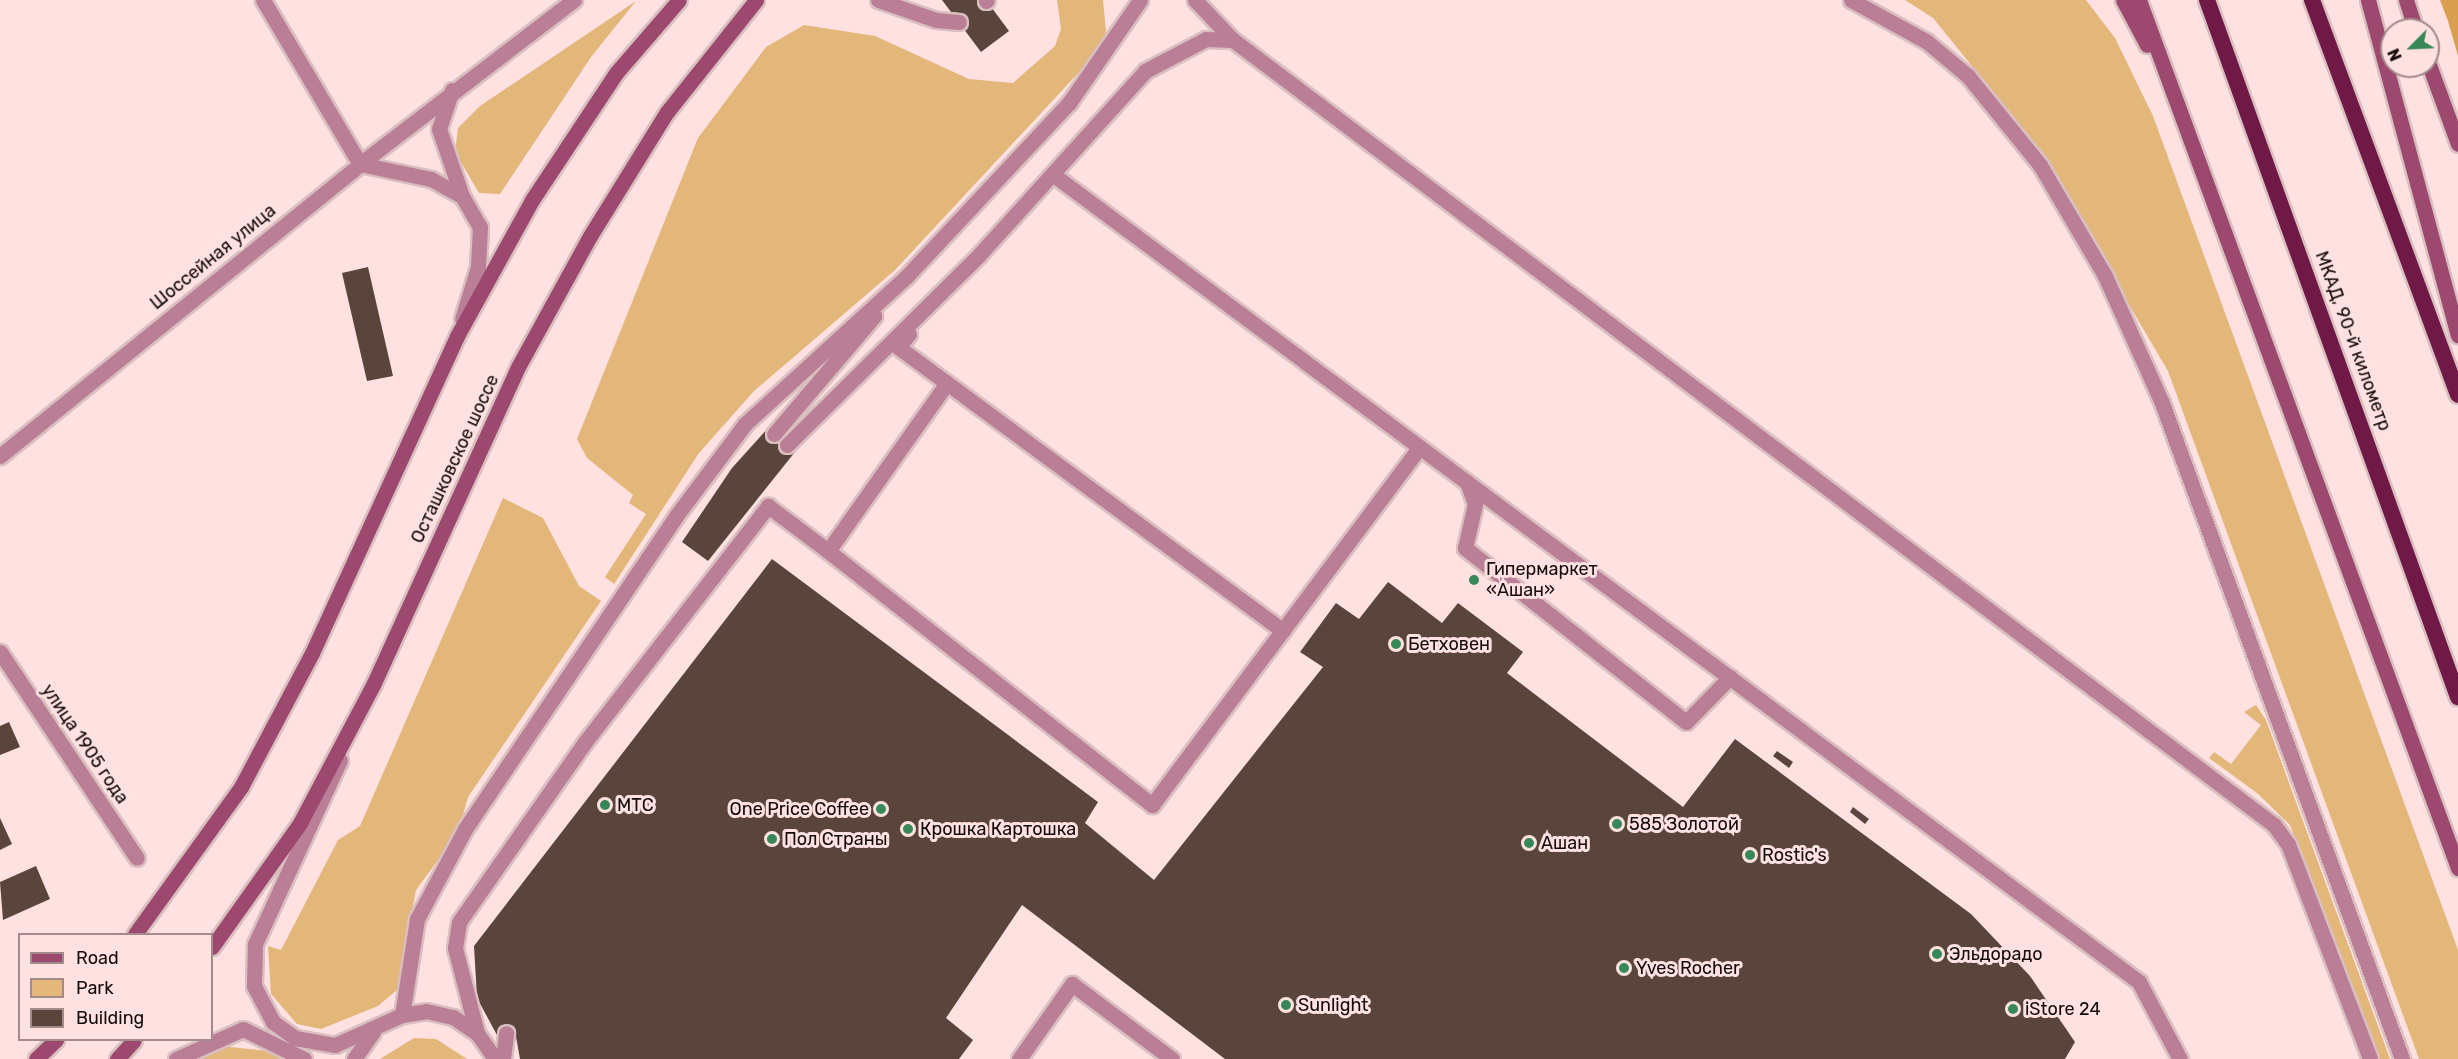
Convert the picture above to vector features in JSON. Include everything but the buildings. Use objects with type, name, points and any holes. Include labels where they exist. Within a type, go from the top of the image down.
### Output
[{"type":"highway","name":"МКАД, 90-й километр","points":[[2207,0],[2458,697]]},
{"type":"highway","points":[[2312,0],[2458,395]]},
{"type":"main road","points":[[136,933],[241,788],[312,652],[457,336],[531,200],[609,82],[679,0]]},
{"type":"main road","name":"Осташковское шоссе","points":[[213,946],[300,824],[374,683],[518,367],[590,236],[667,112],[756,0]]},
{"type":"main road","points":[[2123,0],[2172,93]]},
{"type":"main road","points":[[2139,0],[2458,868]]},
{"type":"main road","points":[[2368,0],[2458,335]]},
{"type":"main road","points":[[2406,0],[2412,18]]},
{"type":"main road","points":[[2434,78],[2458,144]]},
{"type":"main road","points":[[36,1059],[55,1041]]},
{"type":"main road","points":[[117,1059],[133,1041]]},
{"type":"street","points":[[263,0],[360,164],[431,179],[462,196]]},
{"type":"street","name":"Шоссейная улица","points":[[0,456],[453,90],[574,0]]},
{"type":"street","points":[[878,0],[936,20],[959,22]]},
{"type":"street","points":[[774,434],[906,276],[1069,103],[1140,0]]},
{"type":"street","points":[[1195,0],[1233,40],[2274,825],[2288,844],[2370,1059]]},
{"type":"street","points":[[1851,0],[1926,40],[1968,76],[2040,165],[2105,276],[2162,403],[2402,1059]]},
{"type":"street","points":[[788,445],[835,392],[937,299],[1055,176],[1145,71],[1206,39],[1233,40]]},
{"type":"street","points":[[453,90],[439,129],[462,196],[480,227],[478,267],[457,336]]},
{"type":"street","points":[[1055,176],[2139,982],[2180,1059]]},
{"type":"street","points":[[402,1015],[417,920],[465,829],[556,700],[620,596],[745,424],[906,276]]},
{"type":"street","points":[[937,299],[898,347],[1283,631]]},
{"type":"street","points":[[828,551],[947,383]]},
{"type":"street","points":[[495,1059],[477,1033],[455,948],[459,922],[585,742],[768,506],[1152,805],[1420,447]]},
{"type":"street","points":[[1467,482],[1475,504],[1465,548],[1686,722],[1730,677]]},
{"type":"street","name":"улица 1905 года","points":[[0,652],[137,858]]},
{"type":"street","points":[[374,683],[255,944],[254,986],[273,1022],[295,1038],[334,1045],[375,1029],[402,1015],[426,1011],[453,1017],[477,1033]]},
{"type":"street","points":[[1019,1059],[1072,984],[1172,1059]]},
{"type":"street","points":[[176,1059],[243,1029],[304,1059]]},
{"type":"street","points":[[354,1059],[375,1029]]},
{"type":"street","points":[[503,1059],[506,1034]]},
{"type":"green space","points":[[1057,0],[1103,0],[1106,32],[1094,56],[895,270],[754,391],[699,453],[614,584],[605,577],[646,514],[629,503],[633,495],[587,458],[577,439],[698,138],[766,47],[804,25],[875,36],[969,79],[1013,83],[1055,46],[1061,29]]},
{"type":"green space","points":[[1905,0],[2086,0],[2115,38],[2153,116],[2458,950],[2458,1059],[2419,1059],[2168,371],[2032,140],[1933,18]]},
{"type":"green space","points":[[636,1],[591,57],[500,194],[479,193],[455,152],[458,128],[480,106]]},
{"type":"green space","points":[[503,498],[543,518],[579,586],[601,601],[468,797],[458,833],[416,890],[397,990],[378,1006],[321,1029],[297,1024],[271,994],[268,946],[281,950],[338,840],[360,826]]},
{"type":"green space","points":[[2256,705],[2266,720],[2390,1059],[2379,1059],[2290,825],[2257,793],[2209,758],[2214,752],[2231,764],[2261,725],[2244,712]]},
{"type":"green space","points":[[414,1038],[436,1039],[467,1059],[380,1059]]},
{"type":"green space","points":[[221,1046],[269,1051],[282,1059],[198,1059]]},
{"type":"shaded area","points":[[2440,0],[2458,0],[2458,56],[2448,21]]},
{"type":"place","name":"Гипермаркет «Ашан»","points":[[1474,580]]},
{"type":"place","name":"Бетховен","points":[[1396,644]]},
{"type":"place","name":"МТС","points":[[605,805]]},
{"type":"place","name":"One Price Coffee","points":[[881,809]]},
{"type":"place","name":"585 Золотой","points":[[1617,824]]},
{"type":"place","name":"Крошка Картошка","points":[[908,829]]},
{"type":"place","name":"Пол Страны","points":[[772,839]]},
{"type":"place","name":"Ашан","points":[[1529,843]]},
{"type":"place","name":"Rostic's","points":[[1750,855]]},
{"type":"place","name":"Эльдорадо","points":[[1937,954]]},
{"type":"place","name":"Yves Rocher","points":[[1624,968]]},
{"type":"place","name":"Sunlight","points":[[1286,1005]]},
{"type":"place","name":"iStore 24","points":[[2013,1009]]}]
